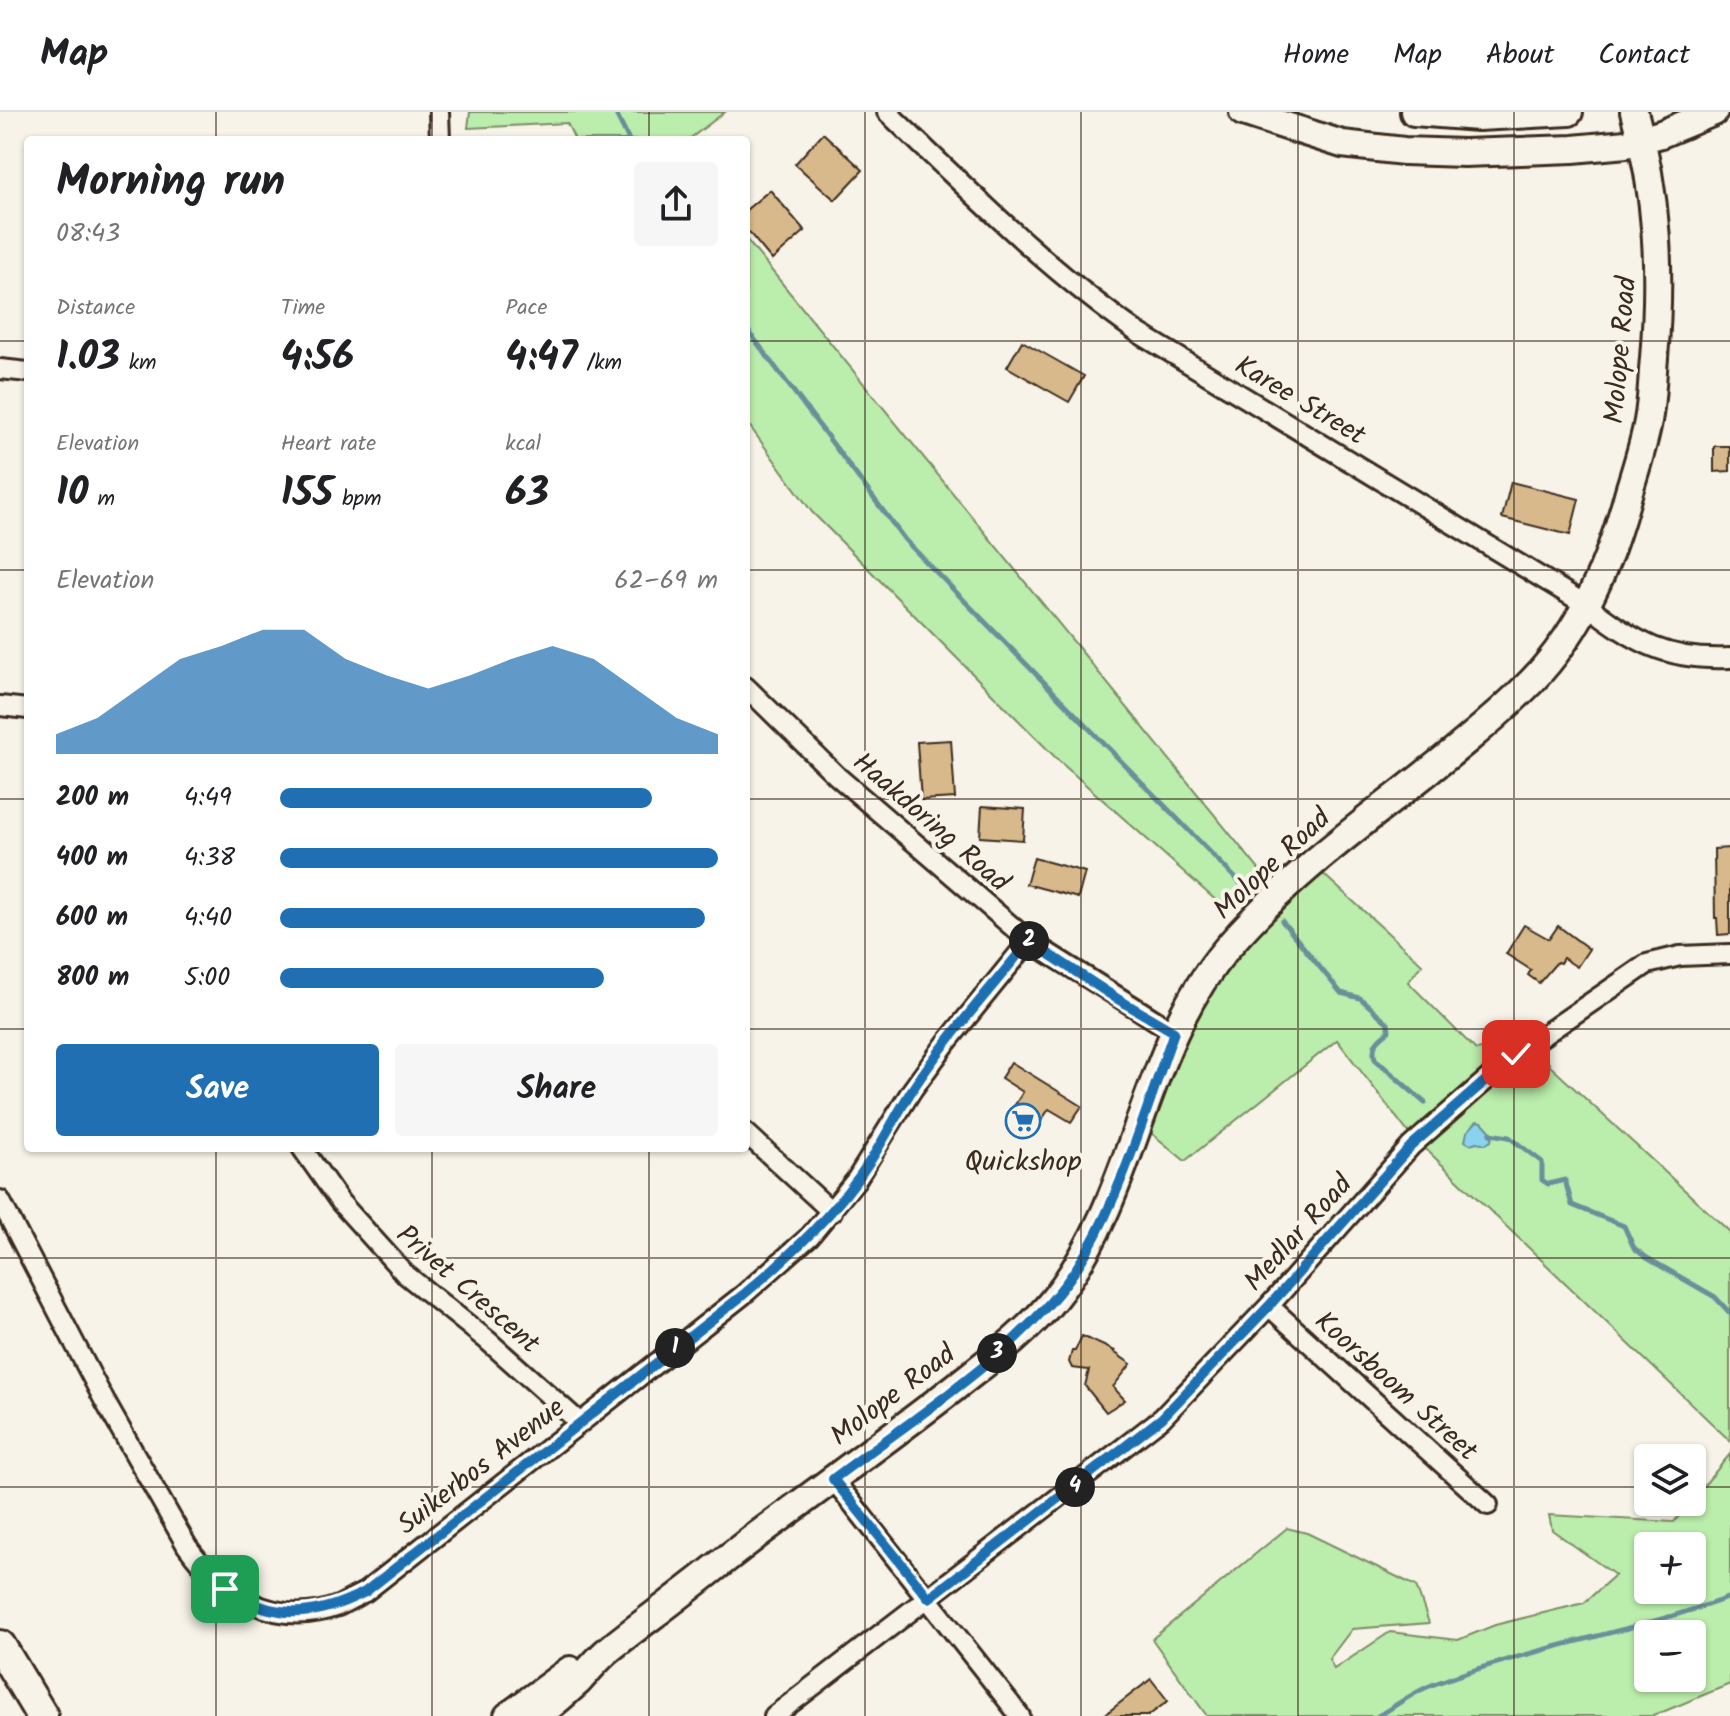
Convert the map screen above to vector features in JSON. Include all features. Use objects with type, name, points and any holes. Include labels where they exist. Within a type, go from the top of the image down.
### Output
[{"type":"main road","points":[[0,1646],[42,1716]]},
{"type":"street","points":[[439,112],[440,136]]},
{"type":"street","name":"Karee Street","points":[[887,112],[1040,258],[1088,298],[1137,332],[1588,606],[1628,636],[1651,647],[1693,658],[1730,658]]},
{"type":"street","points":[[1243,112],[1342,144],[1404,151],[1464,153],[1573,149],[1642,140],[1714,112]]},
{"type":"street","points":[[1414,112],[1478,117],[1569,112]]},
{"type":"street","name":"Molope Road","points":[[538,1716],[603,1655],[978,1369],[1029,1327],[1050,1305],[1086,1253],[1110,1205],[1174,1032],[1216,962],[1269,901],[1505,706],[1555,654],[1588,606],[1615,545],[1648,421],[1659,294],[1657,233],[1642,140],[1634,112]]},
{"type":"street","points":[[0,369],[24,372]]},
{"type":"street","name":"Haakdoring Road","points":[[750,691],[837,776],[1029,941],[1174,1032]]},
{"type":"street","points":[[0,706],[24,709]]},
{"type":"street","name":"Suikerbos Avenue","points":[[0,1200],[104,1400],[203,1569],[225,1589],[246,1602],[276,1611],[311,1612],[337,1606],[365,1592],[785,1260],[832,1212],[871,1159],[912,1090],[1029,941]]},
{"type":"street","name":"Medlar Road","points":[[774,1716],[1146,1432],[1187,1394],[1269,1306],[1411,1146],[1516,1054],[1647,964],[1680,956],[1730,954]]},
{"type":"street","points":[[750,1137],[832,1212]]},
{"type":"street","name":"Privet Crescent","points":[[305,1152],[340,1202],[405,1274],[487,1340],[579,1422]]},
{"type":"street","name":"Koorsboom Street","points":[[1269,1306],[1488,1505]]},
{"type":"street","points":[[833,1479],[1020,1716]]},
{"type":"street","name":"Molope Road","points":[[508,1716],[551,1682],[603,1655]]},
{"type":"green space","points":[[470,112],[725,112],[693,136],[573,136],[567,123],[468,128]]},
{"type":"green space","points":[[750,244],[1261,872],[1220,904],[1059,761],[812,512],[750,427]]},
{"type":"green space","points":[[1321,872],[1422,964],[1408,982],[1476,1050],[1538,1041],[1550,1066],[1730,1232],[1730,1441],[1407,1131],[1337,1040],[1185,1161],[1150,1132],[1200,1012],[1233,957],[1276,907]]},
{"type":"green space","points":[[1730,1454],[1730,1684],[1653,1716],[1207,1716],[1152,1639],[1287,1528],[1307,1533],[1416,1586],[1429,1623],[1352,1629],[1329,1659],[1334,1669],[1390,1632],[1458,1640],[1495,1625],[1584,1603],[1615,1575],[1552,1530],[1549,1515],[1674,1522],[1679,1516],[1706,1516],[1706,1483]]},
{"type":"water","points":[[1477,1121],[1493,1134],[1486,1144],[1465,1141],[1467,1132]]},
{"type":"building","points":[[823,133],[863,170],[835,200],[795,164]]},
{"type":"building","points":[[770,190],[805,231],[772,260],[750,234],[750,207]]},
{"type":"building","points":[[1022,341],[1084,376],[1069,402],[1007,367]]},
{"type":"building","points":[[1714,446],[1730,446],[1730,471],[1714,472]]},
{"type":"building","points":[[1511,482],[1579,499],[1570,535],[1502,518]]},
{"type":"building","points":[[951,740],[955,798],[921,800],[917,742]]},
{"type":"building","points":[[982,806],[1025,809],[1023,840],[980,837]]},
{"type":"building","points":[[1730,848],[1730,934],[1718,935],[1714,849]]},
{"type":"building","points":[[1034,858],[1085,872],[1078,898],[1026,884]]},
{"type":"building","points":[[1524,925],[1549,939],[1558,926],[1589,949],[1577,967],[1563,958],[1539,983],[1528,975],[1531,970],[1506,954]]},
{"type":"building","points":[[1011,1062],[1082,1106],[1071,1122],[1049,1109],[1039,1124],[1013,1108],[1023,1092],[1001,1078]]},
{"type":"building","points":[[1082,1336],[1115,1351],[1131,1364],[1113,1387],[1125,1400],[1106,1412],[1085,1386],[1089,1370],[1072,1368],[1069,1362]]},
{"type":"building","points":[[1151,1679],[1168,1701],[1148,1716],[1103,1716]]},
{"type":"waterway","points":[[615,112],[627,136]]},
{"type":"waterway","points":[[750,333],[905,540],[1243,886]]},
{"type":"waterway","points":[[1282,921],[1341,993],[1360,998],[1388,1023],[1389,1031],[1375,1046],[1375,1059],[1425,1103]]},
{"type":"waterway","points":[[1490,1134],[1509,1137],[1542,1162],[1542,1180],[1548,1184],[1565,1180],[1572,1205],[1624,1226],[1634,1248],[1715,1297],[1730,1313]]},
{"type":"waterway","points":[[1378,1716],[1422,1690],[1473,1670],[1658,1620],[1730,1597]]},
{"type":"place","name":"Quickshop","points":[[1023,1121]]},
{"type":"route","points":[[225,1589],[246,1602],[276,1611],[311,1612],[337,1606],[365,1592],[743,1295],[785,1260],[832,1212],[871,1159],[912,1090],[1029,941],[1174,1032],[1110,1205],[1086,1253],[1050,1305],[1029,1327],[978,1369],[833,1479],[929,1598],[1162,1418],[1269,1306],[1411,1146],[1516,1054]]}]
